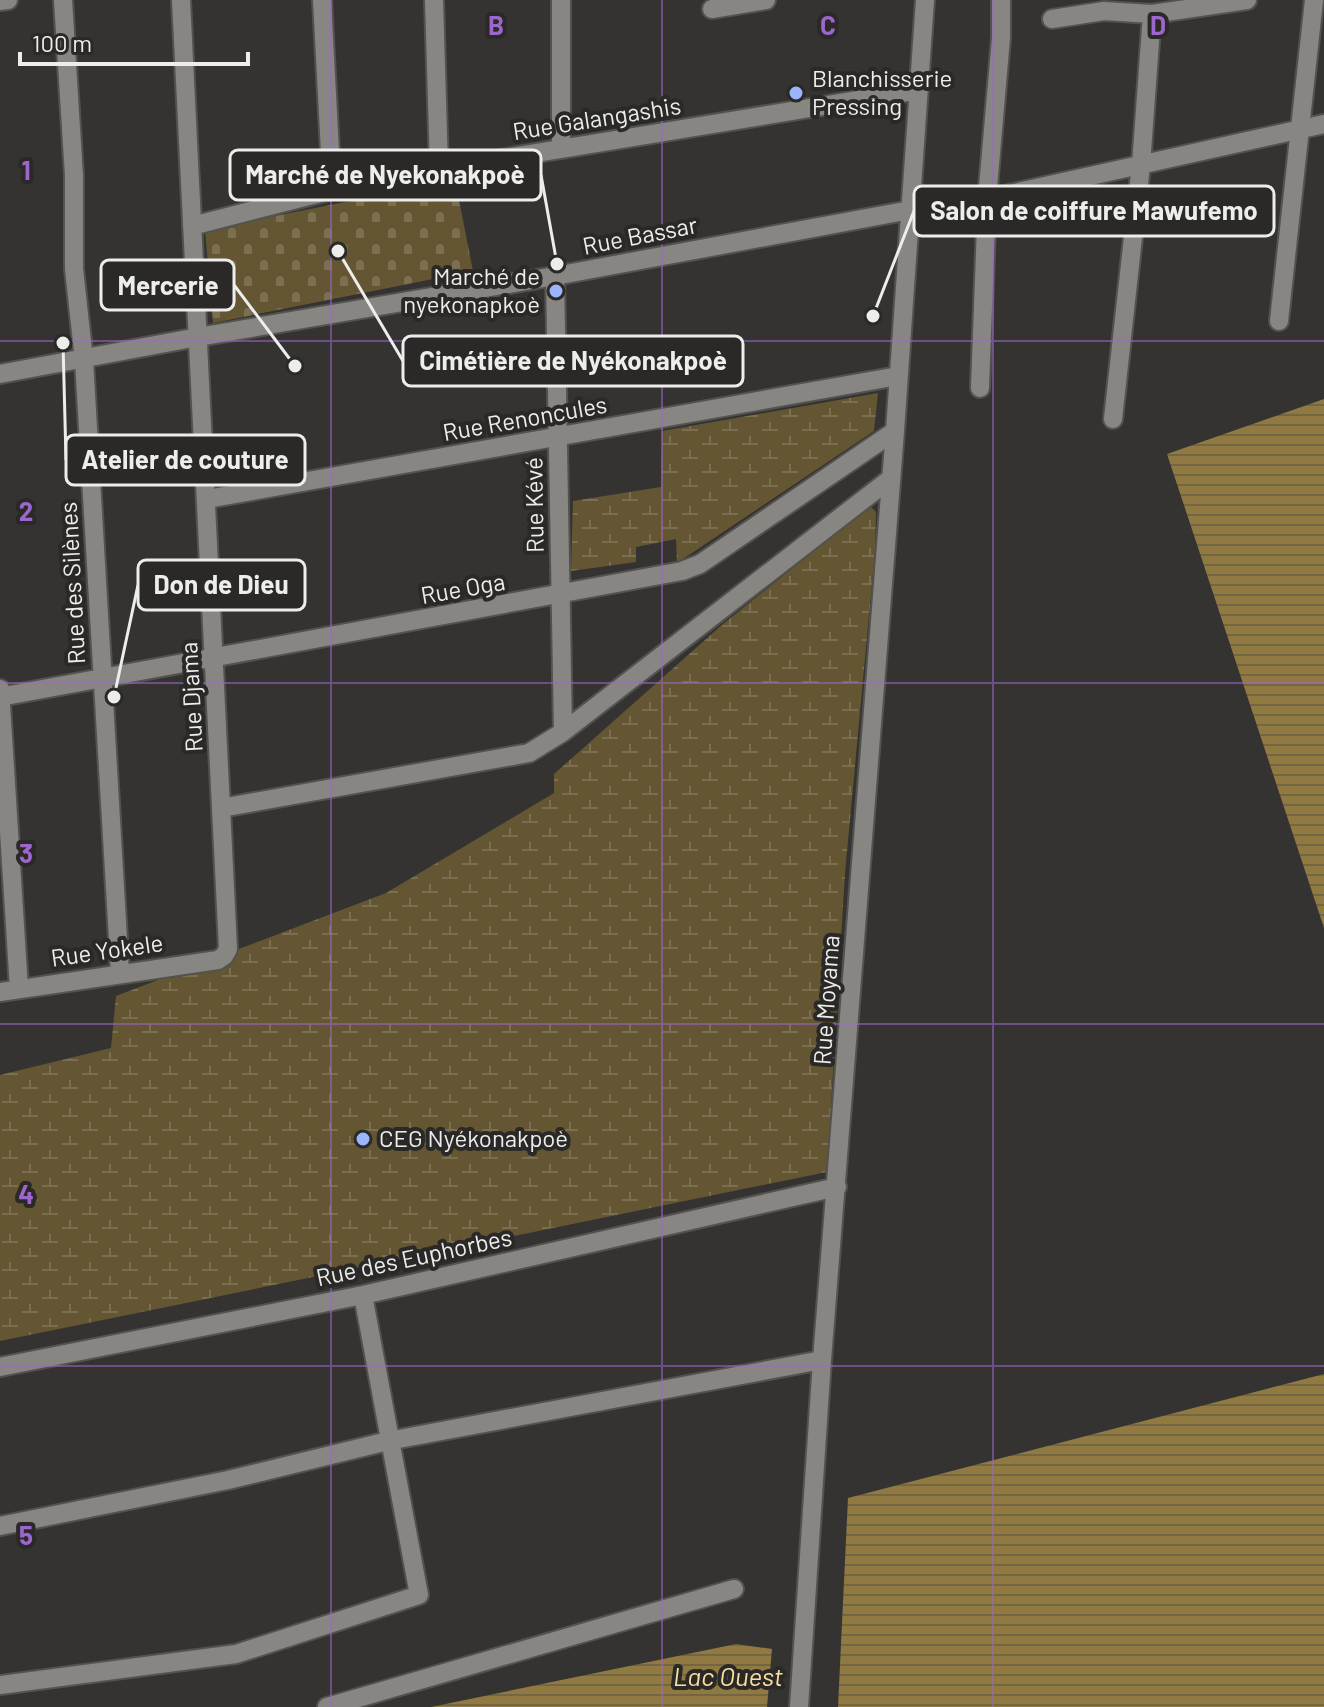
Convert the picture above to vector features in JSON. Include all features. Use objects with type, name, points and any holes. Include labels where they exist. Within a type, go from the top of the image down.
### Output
[{"type":"street","points":[[0,1],[8,0]]},
{"type":"street","name":"Rue des Silènes","points":[[63,0],[74,176],[74,269],[84,360],[120,973]]},
{"type":"street","name":"Rue Djama","points":[[181,0],[228,949],[221,959]]},
{"type":"street","points":[[322,0],[332,190]]},
{"type":"street","points":[[434,0],[439,169]]},
{"type":"street","points":[[561,0],[561,149]]},
{"type":"street","points":[[712,9],[766,0]]},
{"type":"street","name":"Rue Moyama","points":[[799,1707],[822,1360],[895,431],[925,0]]},
{"type":"street","points":[[980,388],[987,199],[1001,38],[1001,0]]},
{"type":"street","points":[[1052,19],[1104,11],[1152,14],[1247,0]]},
{"type":"street","points":[[1279,321],[1314,0]]},
{"type":"street","points":[[1113,419],[1141,165],[1152,14]]},
{"type":"street","name":"Rue Galangashis","points":[[192,226],[332,190],[439,169],[919,90]]},
{"type":"street","points":[[987,199],[1324,124]]},
{"type":"street","name":"Rue Bassar","points":[[0,374],[910,210]]},
{"type":"street","name":"Rue Kévé","points":[[555,276],[563,732]]},
{"type":"street","name":"Rue Renoncules","points":[[207,499],[898,376]]},
{"type":"street","name":"Rue Oga","points":[[0,697],[560,596],[682,571],[700,564],[895,431]]},
{"type":"street","points":[[221,808],[521,755],[537,749],[890,479]]},
{"type":"street","points":[[0,689],[19,989]]},
{"type":"street","name":"Rue Yokele","points":[[0,992],[221,959]]},
{"type":"street","name":"Rue des Euphorbes","points":[[0,1367],[363,1295],[837,1187]]},
{"type":"street","points":[[0,1685],[236,1654],[419,1595],[363,1295]]},
{"type":"street","points":[[0,1526],[228,1480],[388,1441],[822,1360]]},
{"type":"street","points":[[327,1707],[734,1589]]},
{"type":"green space","points":[[455,180],[473,271],[213,323],[205,230]]},
{"type":"green space","points":[[878,393],[874,431],[677,563],[676,539],[636,547],[636,562],[571,571],[573,501],[661,487],[662,431]]},
{"type":"green space","points":[[870,506],[876,512],[875,551],[845,873],[827,1172],[0,1341],[0,1075],[111,1048],[116,996],[386,893],[554,793],[554,774],[723,624]]},
{"type":"water","points":[[1324,399],[1324,928],[1167,454]]},
{"type":"water","points":[[1324,1374],[1324,1707],[838,1707],[848,1498]]},
{"type":"water","name":"Lac Ouest","points":[[736,1644],[772,1649],[767,1707],[431,1707]]},
{"type":"place","name":"Blanchisserie Pressing","points":[[796,93]]},
{"type":"place","name":"Cimétière de Nyékonakpoè","points":[[338,251]]},
{"type":"place","name":"Marché de Nyekonakpoè","points":[[557,264]]},
{"type":"place","name":"Marché de nyekonapkoè","points":[[556,291]]},
{"type":"place","name":"Salon de coiffure Mawufemo","points":[[873,316]]},
{"type":"place","name":"Atelier de couture","points":[[63,343]]},
{"type":"place","name":"Mercerie","points":[[295,366]]},
{"type":"place","name":"Don de Dieu","points":[[114,697]]},
{"type":"place","name":"CEG Nyékonakpoè","points":[[363,1139]]}]
